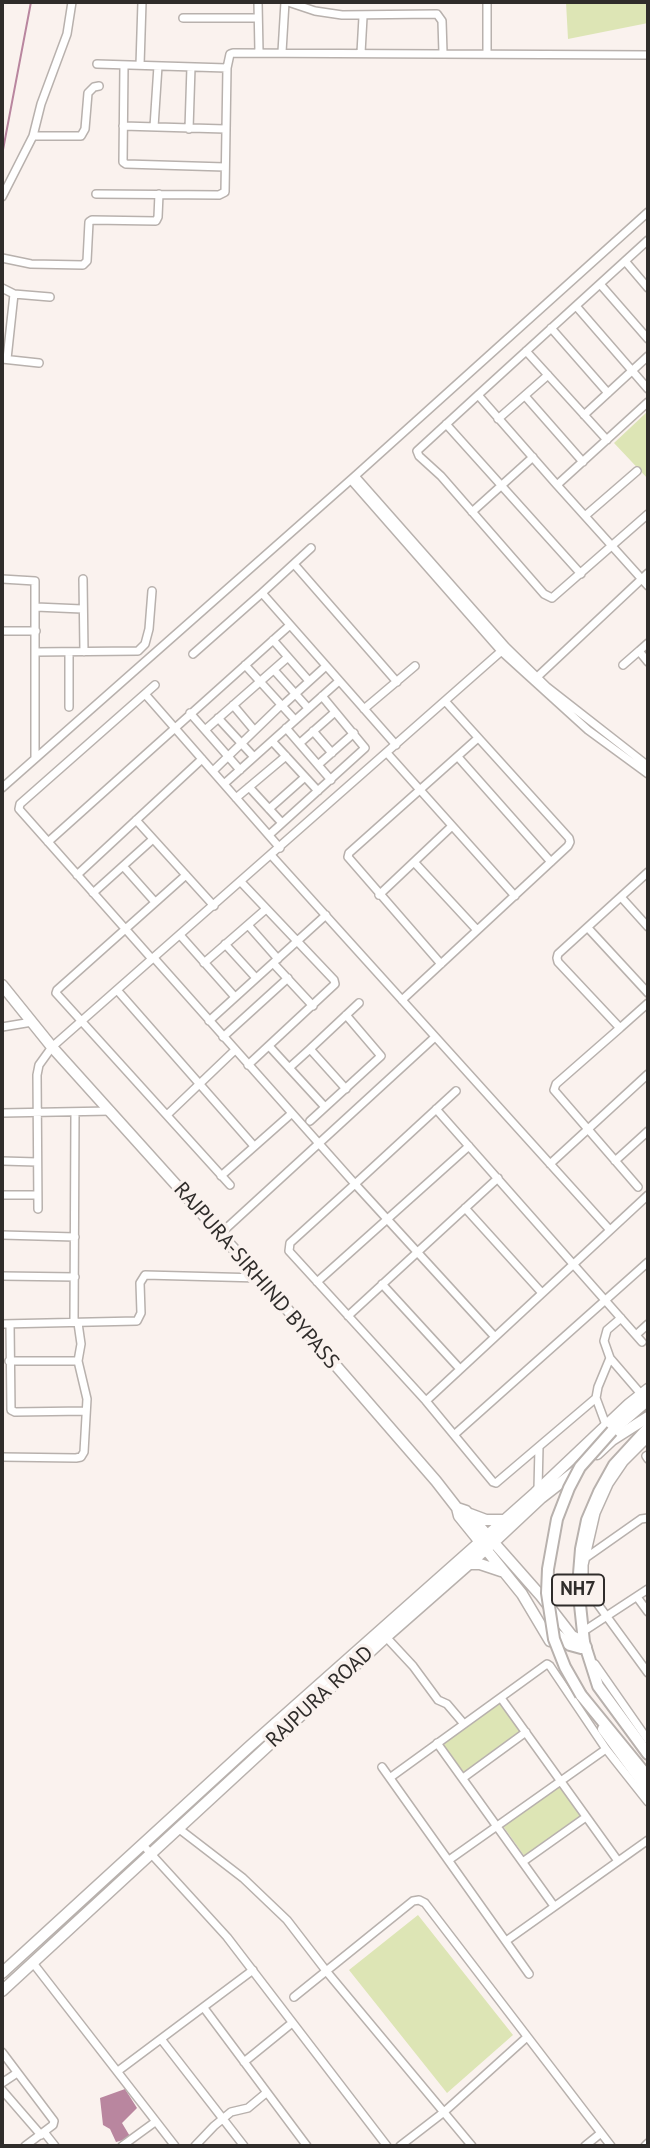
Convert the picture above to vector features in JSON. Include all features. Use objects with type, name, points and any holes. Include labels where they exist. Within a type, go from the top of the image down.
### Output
[{"type":"highway","name":"NH7","points":[[646,1395],[580,1467],[569,1488],[554,1530],[547,1593],[554,1639],[565,1667],[581,1695],[648,1777]]},
{"type":"highway","name":"NH7","points":[[648,1427],[614,1465],[599,1492],[587,1520],[578,1586],[585,1644],[598,1686],[648,1754]]},
{"type":"highway","points":[[548,1634],[555,1633],[575,1647],[585,1644]]},
{"type":"main road","name":"RAJPURA-SIRHIND BYPASS","points":[[2,985],[52,1047],[260,1278],[487,1541]]},
{"type":"main road","name":"RAJPURA ROAD","points":[[2,1991],[386,1637],[469,1564],[503,1520],[629,1404],[646,1395]]},
{"type":"main road","name":"RAJPURA ROAD","points":[[2,1973],[472,1548],[487,1541],[612,1440],[648,1417]]},
{"type":"main road","points":[[472,1548],[466,1517],[503,1520]]},
{"type":"main road","points":[[487,1541],[504,1572],[548,1634],[581,1699],[648,1790]]},
{"type":"main road","points":[[487,1541],[541,1596],[572,1636],[585,1644]]},
{"type":"main road","points":[[469,1564],[480,1564],[504,1572]]},
{"type":"street","points":[[2,197],[33,136],[41,104],[67,34],[72,2]]},
{"type":"street","points":[[140,65],[142,2]]},
{"type":"street","points":[[258,2],[259,52]]},
{"type":"street","points":[[282,52],[286,2],[328,14],[363,17],[440,15],[443,53]]},
{"type":"street","points":[[487,2],[487,54]]},
{"type":"street","points":[[361,53],[363,17]]},
{"type":"street","points":[[183,18],[258,19]]},
{"type":"street","points":[[96,194],[225,192],[227,68],[230,54],[233,53],[648,55]]},
{"type":"street","points":[[97,64],[227,68]]},
{"type":"street","points":[[124,65],[121,156],[126,164],[225,167]]},
{"type":"street","points":[[154,127],[158,66]]},
{"type":"street","points":[[189,129],[191,67]]},
{"type":"street","points":[[33,136],[81,136],[85,129],[88,93],[99,86]]},
{"type":"street","points":[[123,126],[225,130]]},
{"type":"street","points":[[2,258],[31,264],[83,265],[87,261],[89,222],[156,220],[159,194]]},
{"type":"street","points":[[2,788],[353,478],[648,212]]},
{"type":"street","points":[[648,240],[419,449],[418,453],[547,596],[552,598],[648,514]]},
{"type":"street","points":[[625,261],[648,286]]},
{"type":"street","points":[[600,284],[648,339]]},
{"type":"street","points":[[2,288],[14,294],[50,297]]},
{"type":"street","points":[[14,294],[4,359],[39,363]]},
{"type":"street","points":[[576,306],[648,388]]},
{"type":"street","points":[[551,328],[608,393]]},
{"type":"street","points":[[526,351],[607,440]]},
{"type":"street","points":[[584,415],[648,356]]},
{"type":"street","points":[[498,419],[548,375]]},
{"type":"street","points":[[478,395],[585,516],[645,576],[648,586]]},
{"type":"street","points":[[524,396],[583,462]]},
{"type":"street","points":[[557,485],[648,402]]},
{"type":"street","points":[[446,424],[581,574]]},
{"type":"street","points":[[472,512],[533,457]]},
{"type":"street","points":[[585,516],[637,471]]},
{"type":"street","points":[[353,478],[503,649],[588,730],[648,774]]},
{"type":"street","points":[[193,654],[311,548]]},
{"type":"street","points":[[294,564],[397,682]]},
{"type":"street","points":[[535,679],[645,576]]},
{"type":"street","points":[[2,579],[34,580],[35,757]]},
{"type":"street","points":[[83,579],[84,652]]},
{"type":"street","points":[[36,652],[138,651],[142,648],[149,629],[152,591]]},
{"type":"street","points":[[262,593],[396,745]]},
{"type":"street","points":[[36,607],[82,609]]},
{"type":"street","points":[[48,842],[290,625]]},
{"type":"street","points":[[2,631],[36,631]]},
{"type":"street","points":[[273,640],[309,681]]},
{"type":"street","points":[[623,665],[648,643]]},
{"type":"street","points":[[38,1209],[39,1065],[52,1047],[503,649]]},
{"type":"street","points":[[639,651],[648,662]]},
{"type":"street","points":[[69,652],[69,707]]},
{"type":"street","points":[[205,730],[288,657]]},
{"type":"street","points":[[245,665],[295,720]]},
{"type":"street","points":[[213,771],[254,730],[326,666]]},
{"type":"street","points":[[365,709],[415,666]]},
{"type":"street","points":[[274,670],[308,708]]},
{"type":"street","points":[[535,679],[648,766]]},
{"type":"street","points":[[224,784],[339,681]]},
{"type":"street","points":[[155,685],[20,804],[21,813],[495,1337]]},
{"type":"street","points":[[145,694],[280,848]]},
{"type":"street","points":[[269,835],[364,750],[365,745],[322,696]]},
{"type":"street","points":[[402,1000],[568,846],[569,838],[445,701]]},
{"type":"street","points":[[233,705],[254,730]]},
{"type":"street","points":[[300,743],[335,712]]},
{"type":"street","points":[[190,713],[240,770]]},
{"type":"street","points":[[218,718],[254,757]]},
{"type":"street","points":[[286,728],[331,780]]},
{"type":"street","points":[[313,732],[332,753]]},
{"type":"street","points":[[318,765],[354,733]]},
{"type":"street","points":[[441,964],[349,861],[349,853],[478,738]]},
{"type":"street","points":[[272,741],[318,791]]},
{"type":"street","points":[[387,753],[515,896]]},
{"type":"street","points":[[236,798],[286,756]]},
{"type":"street","points":[[458,757],[551,862]]},
{"type":"street","points":[[77,875],[202,759]]},
{"type":"street","points":[[270,809],[305,777]]},
{"type":"street","points":[[249,787],[282,823]]},
{"type":"street","points":[[136,820],[214,906]]},
{"type":"street","points":[[379,895],[453,826]]},
{"type":"street","points":[[93,892],[153,839]]},
{"type":"street","points":[[271,855],[609,1229]]},
{"type":"street","points":[[414,862],[477,930]]},
{"type":"street","points":[[123,866],[155,902]]},
{"type":"street","points":[[620,1028],[557,958],[558,954],[648,872]]},
{"type":"street","points":[[186,874],[57,990],[57,996],[230,1185]]},
{"type":"street","points":[[241,882],[335,984],[248,1065]]},
{"type":"street","points":[[621,897],[648,927]]},
{"type":"street","points":[[204,963],[266,909]]},
{"type":"street","points":[[209,1021],[326,915]]},
{"type":"street","points":[[248,925],[313,1006]]},
{"type":"street","points":[[589,928],[648,993]]},
{"type":"street","points":[[180,935],[235,997]]},
{"type":"street","points":[[226,944],[256,978]]},
{"type":"street","points":[[223,1037],[288,978]]},
{"type":"street","points":[[117,990],[254,1146]]},
{"type":"street","points":[[289,1068],[359,1003]]},
{"type":"street","points":[[638,1187],[554,1090],[556,1084],[648,1003]]},
{"type":"street","points":[[310,1121],[381,1056],[346,1015]]},
{"type":"street","points":[[2,1027],[32,1022]]},
{"type":"street","points":[[220,1234],[435,1037]]},
{"type":"street","points":[[270,1046],[325,1107]]},
{"type":"street","points":[[310,1049],[346,1089]]},
{"type":"street","points":[[167,1115],[235,1050]]},
{"type":"street","points":[[550,1164],[648,1074]]},
{"type":"street","points":[[456,1091],[290,1243],[289,1251],[426,1401],[493,1482],[496,1483],[596,1398]]},
{"type":"street","points":[[436,1109],[642,1342]]},
{"type":"street","points":[[2,1113],[111,1111]]},
{"type":"street","points":[[2,1457],[82,1457],[86,1443],[86,1388],[78,1361],[81,1344],[76,1322],[75,1113]]},
{"type":"street","points":[[221,1175],[291,1114]]},
{"type":"street","points":[[615,1161],[648,1130]]},
{"type":"street","points":[[317,1282],[470,1146]]},
{"type":"street","points":[[2,1161],[37,1162]]},
{"type":"street","points":[[348,1316],[498,1178]]},
{"type":"street","points":[[2,1195],[37,1195]]},
{"type":"street","points":[[426,1401],[648,1195]]},
{"type":"street","points":[[466,1208],[541,1293]]},
{"type":"street","points":[[2,1236],[75,1237]]},
{"type":"street","points":[[454,1435],[648,1262]]},
{"type":"street","points":[[86,1411],[11,1410],[6,1372],[9,1361],[6,1324],[137,1321],[141,1313],[140,1283],[145,1275],[260,1278]]},
{"type":"street","points":[[2,1276],[75,1277]]},
{"type":"street","points":[[382,1284],[460,1369]]},
{"type":"street","points":[[621,1318],[604,1335],[610,1358],[646,1395]]},
{"type":"street","points":[[636,1335],[648,1324]]},
{"type":"street","points":[[606,1425],[596,1398],[610,1358]]},
{"type":"street","points":[[9,1361],[78,1361]]},
{"type":"street","points":[[648,1438],[624,1462],[609,1484],[596,1513],[586,1557],[584,1601],[596,1667],[648,1740]]},
{"type":"street","points":[[538,1490],[539,1447]]},
{"type":"street","points":[[638,1448],[647,1457]]},
{"type":"street","points":[[586,1557],[641,1518],[648,1518]]},
{"type":"street","points":[[587,1629],[648,1589]]},
{"type":"street","points":[[637,1597],[648,1612]]},
{"type":"street","points":[[594,1599],[648,1673]]},
{"type":"street","points":[[386,1637],[413,1666],[438,1700],[447,1704],[464,1724]]},
{"type":"street","points":[[641,1662],[648,1657]]},
{"type":"street","points":[[391,1777],[543,1665],[550,1666],[607,1749],[648,1802]]},
{"type":"street","points":[[500,1698],[618,1861]]},
{"type":"street","points":[[463,1778],[526,1732]]},
{"type":"street","points":[[438,1743],[554,1906]]},
{"type":"street","points":[[449,1860],[559,1780],[607,1749]]},
{"type":"street","points":[[382,1767],[529,1973]]},
{"type":"street","points":[[524,1861],[586,1817]]},
{"type":"street","points":[[178,1828],[266,1898],[287,1920],[472,2146]]},
{"type":"street","points":[[506,1941],[648,1840]]},
{"type":"street","points":[[143,1846],[227,1937],[386,2146]]},
{"type":"street","points":[[294,1997],[413,1901],[419,1900],[425,1903],[611,2146]]},
{"type":"street","points":[[33,1963],[175,2146]]},
{"type":"street","points":[[118,2071],[253,1970]]},
{"type":"street","points":[[204,2008],[307,2146]]},
{"type":"street","points":[[244,2062],[292,2023]]},
{"type":"street","points":[[400,2146],[444,2112],[527,2037]]},
{"type":"street","points":[[161,2039],[244,2146]]},
{"type":"street","points":[[2,2052],[53,2117],[53,2125],[25,2146]]},
{"type":"street","points":[[2,2083],[16,2073]]},
{"type":"street","points":[[2,2090],[55,2146]]},
{"type":"street","points":[[195,2146],[222,2119],[235,2110],[248,2108],[266,2093]]},
{"type":"street","points":[[122,2146],[155,2122]]},
{"type":"street","points":[[585,2146],[601,2133]]},
{"type":"green space","points":[[566,2],[648,2],[648,23],[568,39]]},
{"type":"green space","points":[[648,411],[648,479],[614,443]]},
{"type":"green space","points":[[499,1702],[522,1733],[464,1774],[442,1744]]},
{"type":"green space","points":[[560,1786],[580,1816],[525,1857],[503,1826]]},
{"type":"green space","points":[[418,1915],[513,2035],[447,2093],[349,1970]]},
{"type":"shaded area","points":[[125,2089],[137,2108],[122,2123],[131,2138],[116,2142],[110,2129],[103,2125],[100,2098]]},
{"type":"waterway","points":[[2,155],[31,2]]}]
